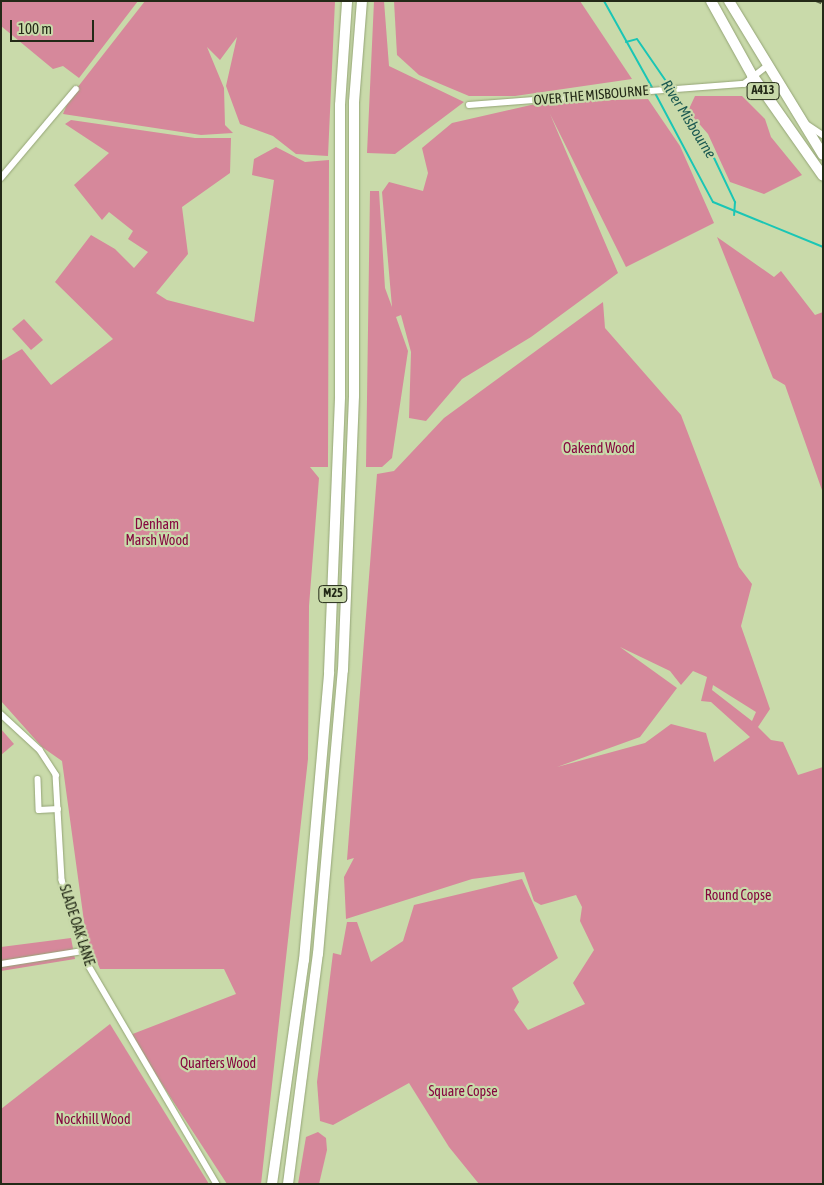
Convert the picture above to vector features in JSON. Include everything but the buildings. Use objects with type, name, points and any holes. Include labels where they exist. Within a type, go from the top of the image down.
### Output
[{"type":"highway","name":"M25","points":[[272,1184],[304,960],[330,662],[340,404],[340,105],[347,1]]},
{"type":"highway","name":"M25","points":[[288,1184],[318,954],[343,670],[354,396],[354,102],[362,1]]},
{"type":"highway","name":"A413","points":[[711,1],[752,75],[823,176]]},
{"type":"highway","name":"A413","points":[[729,1],[766,67],[823,156]]},
{"type":"street","name":"OVER THE MISBOURNE","points":[[469,105],[744,84],[752,75],[766,67]]},
{"type":"street","points":[[1,178],[76,89]]},
{"type":"street","points":[[799,119],[823,135]]},
{"type":"street","name":"SLADE OAK LANE","points":[[1,714],[40,750],[56,775],[62,880],[83,951],[217,1184]]},
{"type":"street","points":[[38,779],[39,810],[58,809]]},
{"type":"street","points":[[1,964],[83,951]]},
{"type":"green space","points":[[1,1],[138,1],[79,78],[63,66],[53,69],[1,26]]},
{"type":"green space","points":[[145,1],[335,1],[328,156],[296,154],[273,136],[240,124],[226,86],[237,37],[220,60],[207,47],[224,88],[225,125],[233,133],[201,135],[63,114],[70,97]]},
{"type":"green space","points":[[374,1],[384,1],[389,66],[464,102],[395,154],[367,153]]},
{"type":"green space","points":[[394,1],[580,1],[632,79],[515,96],[469,96],[419,75],[397,55]]},
{"type":"green space","points":[[695,96],[742,96],[765,119],[771,137],[802,175],[764,194],[730,182],[708,134],[688,111]]},
{"type":"green space","points":[[648,99],[680,146],[714,223],[626,267],[550,114],[618,273],[531,337],[462,379],[426,421],[409,418],[411,352],[401,315],[396,317],[408,351],[392,458],[382,467],[366,467],[370,191],[379,191],[385,288],[392,307],[382,192],[389,182],[423,191],[428,173],[422,148],[452,123],[544,102]]},
{"type":"green space","points":[[71,120],[195,138],[231,138],[230,173],[182,207],[188,254],[156,293],[167,300],[254,322],[274,180],[252,175],[254,159],[276,147],[305,162],[329,160],[328,467],[310,467],[319,478],[309,606],[308,759],[261,1184],[227,1184],[130,1035],[236,994],[224,969],[100,969],[86,936],[62,761],[42,747],[1,701],[1,361],[22,349],[51,385],[113,339],[55,282],[91,235],[115,249],[134,268],[148,252],[128,239],[133,231],[109,212],[102,220],[74,185],[109,153],[65,124]]},
{"type":"green space","points":[[717,237],[774,277],[781,271],[815,315],[823,312],[823,493],[785,385],[773,378]]},
{"type":"green space","points":[[603,302],[605,328],[681,415],[739,567],[752,584],[741,626],[770,709],[758,727],[771,740],[783,742],[798,775],[823,767],[823,1184],[479,1184],[449,1147],[409,1083],[333,1125],[320,1121],[317,1082],[333,953],[341,955],[347,922],[357,922],[371,962],[403,941],[414,905],[522,879],[558,958],[512,988],[519,1002],[514,1010],[528,1030],[585,1004],[573,983],[594,950],[580,921],[582,907],[576,895],[541,905],[534,901],[524,872],[472,879],[346,919],[344,877],[354,858],[347,860],[377,474],[394,471],[444,418]],"holes":[[[620,647],[670,671],[681,685],[693,671],[707,677],[701,701],[711,702],[750,737],[714,762],[706,733],[671,724],[645,743],[557,767],[640,737],[677,688]],[[713,685],[756,712],[752,721],[712,690]]]},
{"type":"green space","points":[[24,319],[43,340],[31,350],[12,329]]},
{"type":"green space","points":[[1,729],[14,744],[1,755]]},
{"type":"green space","points":[[71,938],[75,959],[1,971],[1,947]]},
{"type":"green space","name":"Nockhill Wood","points":[[110,1024],[209,1184],[1,1184],[1,1109]]},
{"type":"green space","points":[[318,1132],[326,1138],[327,1150],[319,1184],[298,1184],[306,1137]]},
{"type":"waterway","name":"River Misbourne","points":[[604,1],[653,89]]},
{"type":"waterway","name":"River Misbourne","points":[[626,42],[637,39],[670,87]]},
{"type":"waterway","name":"River Misbourne","points":[[673,91],[706,141],[735,202],[734,215]]},
{"type":"waterway","name":"River Misbourne","points":[[655,93],[713,202],[823,247]]},
{"type":"railway","points":[[816,1],[823,4]]},
{"type":"park label","name":"Oakend Wood","points":[[599,448]]},
{"type":"park label","name":"Denham Marsh Wood","points":[[157,532]]},
{"type":"park label","name":"Round Copse","points":[[738,895]]},
{"type":"park label","name":"Quarters Wood","points":[[218,1063]]},
{"type":"park label","name":"Square Copse","points":[[463,1091]]}]
